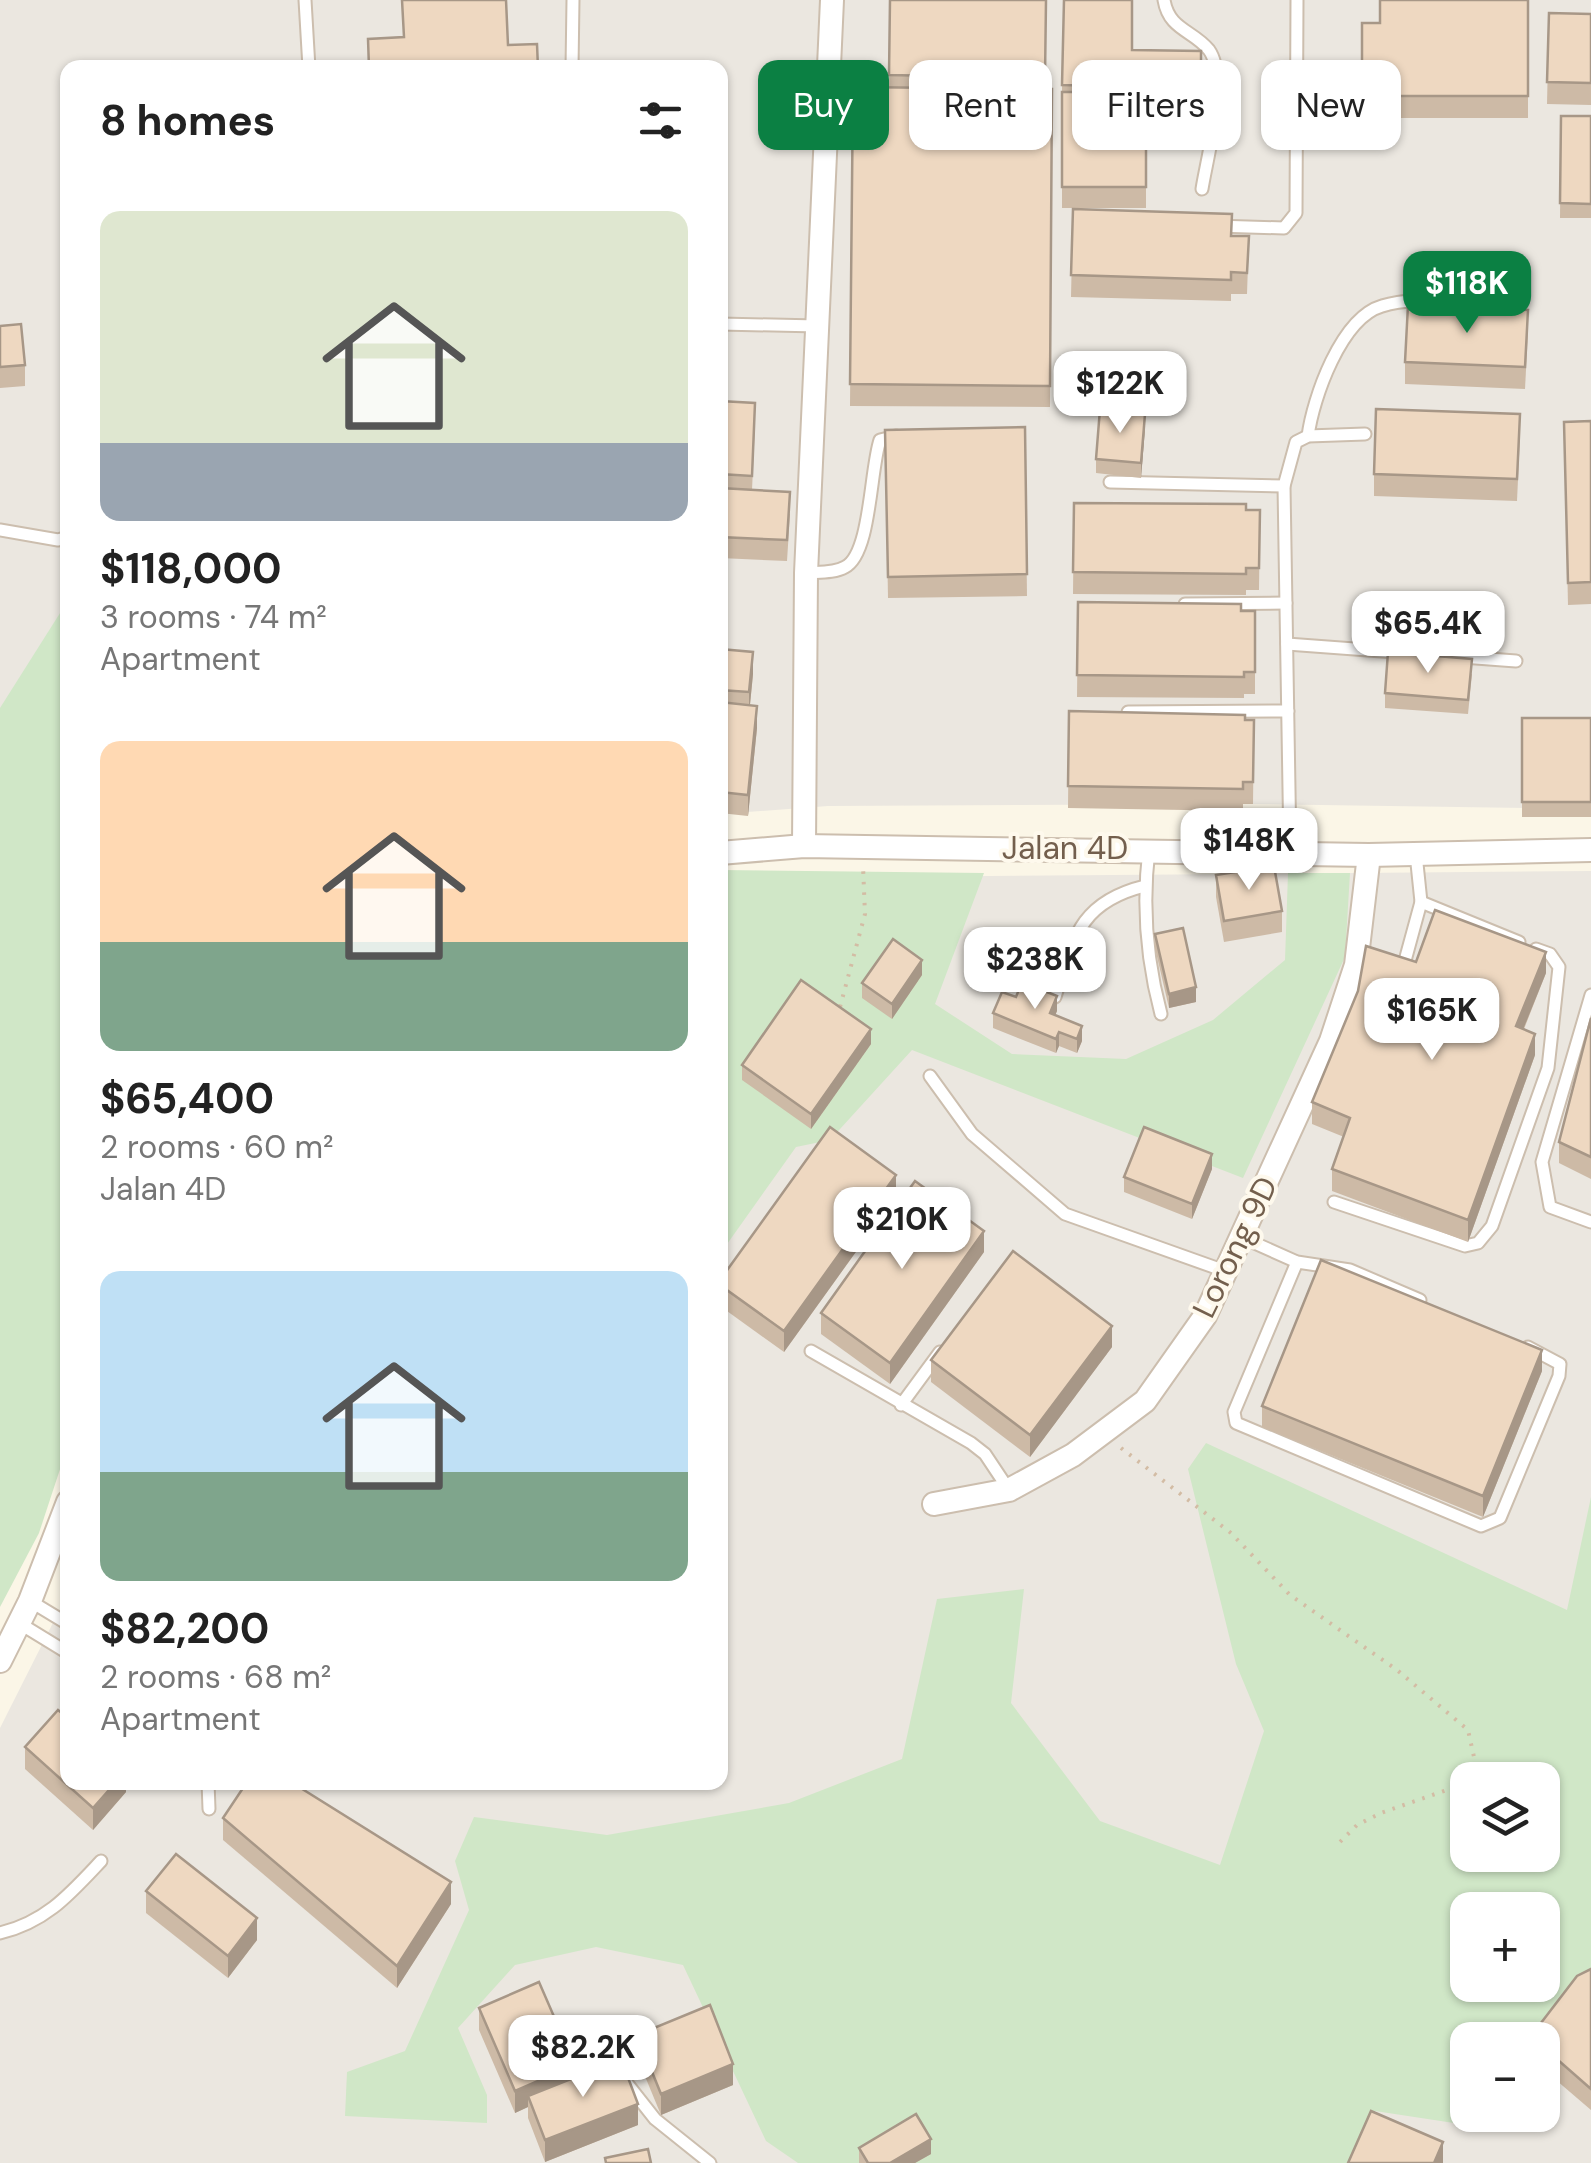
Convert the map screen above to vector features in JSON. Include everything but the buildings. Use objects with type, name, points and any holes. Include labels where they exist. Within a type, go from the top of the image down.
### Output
[{"type":"street","points":[[804,846],[806,573],[801,500],[818,326],[832,0]]},
{"type":"street","name":"Jalan 4D","points":[[728,852],[804,846],[1290,850],[1369,855],[1591,850]]},
{"type":"street","name":"Lorong 9D","points":[[934,1504],[1010,1490],[1101,1434],[1145,1400],[1204,1316],[1330,1042],[1351,980],[1369,855]]},
{"type":"street","points":[[0,1661],[30,1601],[60,1523]]},
{"type":"lane","points":[[304,0],[308,60]]},
{"type":"lane","points":[[572,60],[573,0]]},
{"type":"lane","points":[[1164,0],[1174,24],[1208,48],[1214,62],[1218,82],[1202,189]]},
{"type":"lane","points":[[1207,226],[1284,228],[1296,213],[1297,0]]},
{"type":"lane","points":[[1308,436],[1318,390],[1347,338],[1369,311],[1402,302],[1483,301]]},
{"type":"lane","points":[[728,324],[818,326]]},
{"type":"lane","points":[[1290,850],[1284,486],[1296,442],[1308,436],[1365,434]]},
{"type":"lane","points":[[806,573],[843,569],[854,561],[864,536],[880,440],[906,435]]},
{"type":"lane","points":[[1110,482],[1284,486]]},
{"type":"lane","points":[[0,530],[60,539]]},
{"type":"lane","points":[[1169,604],[1286,603]]},
{"type":"lane","points":[[1287,644],[1516,661]]},
{"type":"lane","points":[[1128,712],[1288,711]]},
{"type":"lane","points":[[1149,848],[1145,886],[1147,964],[1161,1014]]},
{"type":"lane","points":[[1403,968],[1421,902],[1416,854]]},
{"type":"lane","points":[[1055,997],[1076,930],[1108,898],[1145,886]]},
{"type":"lane","points":[[1334,1202],[1465,1246],[1478,1243],[1492,1226],[1548,1068],[1559,967],[1550,954],[1421,902]]},
{"type":"lane","points":[[1591,996],[1542,1162],[1550,1207],[1591,1222]]},
{"type":"lane","points":[[930,1076],[972,1134],[1064,1214],[1225,1271]]},
{"type":"lane","points":[[1241,1236],[1297,1262],[1350,1270],[1434,1306]]},
{"type":"lane","points":[[1297,1262],[1234,1412],[1236,1423],[1481,1526],[1500,1518],[1559,1376],[1560,1364],[1554,1358],[1520,1343]]},
{"type":"lane","points":[[900,1405],[948,1342]]},
{"type":"lane","points":[[812,1351],[971,1443],[985,1454],[1010,1490]]},
{"type":"lane","points":[[30,1601],[60,1619]]},
{"type":"lane","points":[[19,1623],[60,1648]]},
{"type":"lane","points":[[208,1790],[209,1810]]},
{"type":"lane","points":[[0,1933],[26,1927],[56,1910],[101,1860]]},
{"type":"lane","points":[[610,2062],[656,2119],[710,2163]]},
{"type":"path","points":[[840,1007],[865,914],[862,846]]},
{"type":"path","points":[[1101,1434],[1231,1533],[1290,1595],[1397,1670],[1468,1730],[1474,1757],[1470,1775],[1458,1786],[1381,1813],[1357,1825],[1340,1842]]},
{"type":"shaded area","points":[[0,0],[1591,0],[1591,809],[1248,804],[828,806],[728,813],[728,60],[60,60],[60,1364],[0,1543]]},
{"type":"shaded area","points":[[1591,871],[1591,2163],[0,2163],[0,1728],[60,1609],[60,1790],[728,1790],[728,885],[749,878]]},
{"type":"green space","points":[[60,613],[60,1469],[39,1533],[0,1607],[0,708]]},
{"type":"green space","points":[[728,870],[984,873],[935,1004],[1012,1054],[1126,1059],[1213,1020],[1285,960],[1288,873],[1350,873],[1345,957],[1243,1178],[912,1050],[830,1140],[796,1147],[728,1243]]},
{"type":"green space","points":[[1206,1443],[1567,1610],[1591,1497],[1591,1990],[1556,2007],[1542,2022],[1450,2022],[1450,2122],[1375,2111],[1354,2163],[798,2163],[766,2141],[683,1965],[596,1947],[515,1965],[458,2028],[487,2095],[487,2123],[345,2116],[347,2072],[405,2051],[469,1910],[455,1861],[474,1817],[607,1835],[789,1803],[902,1759],[937,1599],[1024,1589],[1011,1703],[1100,1821],[1220,1865],[1264,1731],[1236,1664],[1188,1469]]}]
